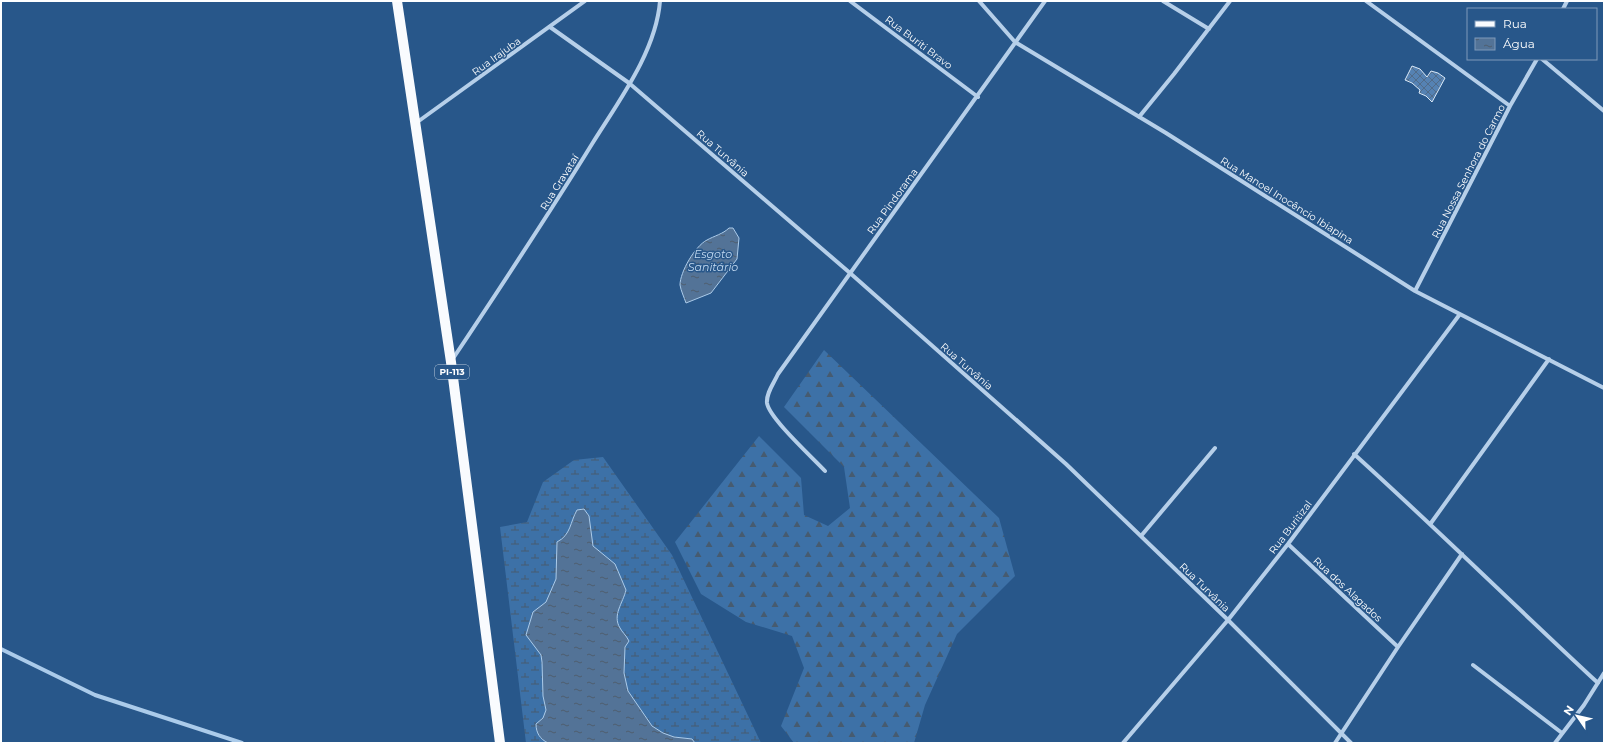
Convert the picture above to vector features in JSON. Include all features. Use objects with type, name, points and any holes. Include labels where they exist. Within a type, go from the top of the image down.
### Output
[{"type":"main road","name":"PI-113","points":[[397,1],[451,362],[500,743]]},
{"type":"street","name":"Rua Irajuba","points":[[415,124],[585,1]]},
{"type":"street","name":"Rua Gravataí","points":[[451,362],[538,232],[629,84],[654,35],[660,1]]},
{"type":"street","name":"Rua Buriti Bravo","points":[[850,1],[978,97]]},
{"type":"street","name":"Rua Manoel Inocêncio Ibiapina","points":[[979,1],[1016,42],[1139,117],[1416,291],[1604,388]]},
{"type":"street","name":"Rua Pindorama","points":[[825,472],[773,416],[767,401],[769,391],[775,380],[850,273],[978,97],[1045,1]]},
{"type":"street","points":[[1163,1],[1210,29]]},
{"type":"street","points":[[1139,117],[1210,29],[1230,1]]},
{"type":"street","points":[[1366,1],[1510,106]]},
{"type":"street","name":"Rua Turvânia","points":[[550,27],[629,84],[850,273],[1066,464],[1228,620],[1351,743]]},
{"type":"street","name":"Rua Nossa Senhora do Carmo","points":[[1416,291],[1510,106],[1536,60]]},
{"type":"street","points":[[1543,60],[1604,111]]},
{"type":"street","name":"Rua Buritizal","points":[[1123,743],[1228,620],[1288,544],[1460,314]]},
{"type":"street","points":[[1431,523],[1549,359]]},
{"type":"street","points":[[1141,536],[1215,448]]},
{"type":"street","points":[[1354,454],[1431,523],[1495,588],[1598,683]]},
{"type":"street","name":"Rua dos Alagados","points":[[1288,544],[1398,647]]},
{"type":"street","points":[[1336,743],[1398,647],[1462,554]]},
{"type":"street","points":[[1473,665],[1562,733]]},
{"type":"street","points":[[1555,743],[1604,673]]},
{"type":"green space","points":[[824,350],[999,518],[1015,576],[957,634],[925,705],[914,743],[794,743],[781,726],[804,668],[792,636],[746,622],[701,594],[675,542],[759,436],[801,478],[804,515],[828,526],[850,508],[844,467],[784,407]]},
{"type":"green space","points":[[603,457],[672,555],[761,743],[526,743],[500,527],[527,522],[543,482],[574,460]]},
{"type":"water","name":"Esgoto Sanitário","points":[[729,228],[733,228],[739,238],[737,259],[711,293],[686,303],[680,285],[685,267],[693,253],[702,243]]},
{"type":"water","points":[[584,509],[589,516],[593,546],[615,564],[626,590],[617,618],[620,628],[629,641],[625,647],[624,673],[628,691],[652,726],[663,733],[674,737],[692,739],[695,743],[548,743],[541,738],[538,733],[536,724],[543,718],[546,710],[543,696],[542,662],[541,655],[526,635],[533,612],[546,602],[556,579],[557,542],[568,532],[577,510]]},
{"type":"building","points":[[1412,66],[1420,69],[1427,77],[1431,71],[1438,73],[1445,78],[1432,102],[1426,96],[1419,93],[1420,90],[1412,83],[1405,80]]},
{"type":"waterway","points":[[1,649],[95,695],[242,743]]}]
